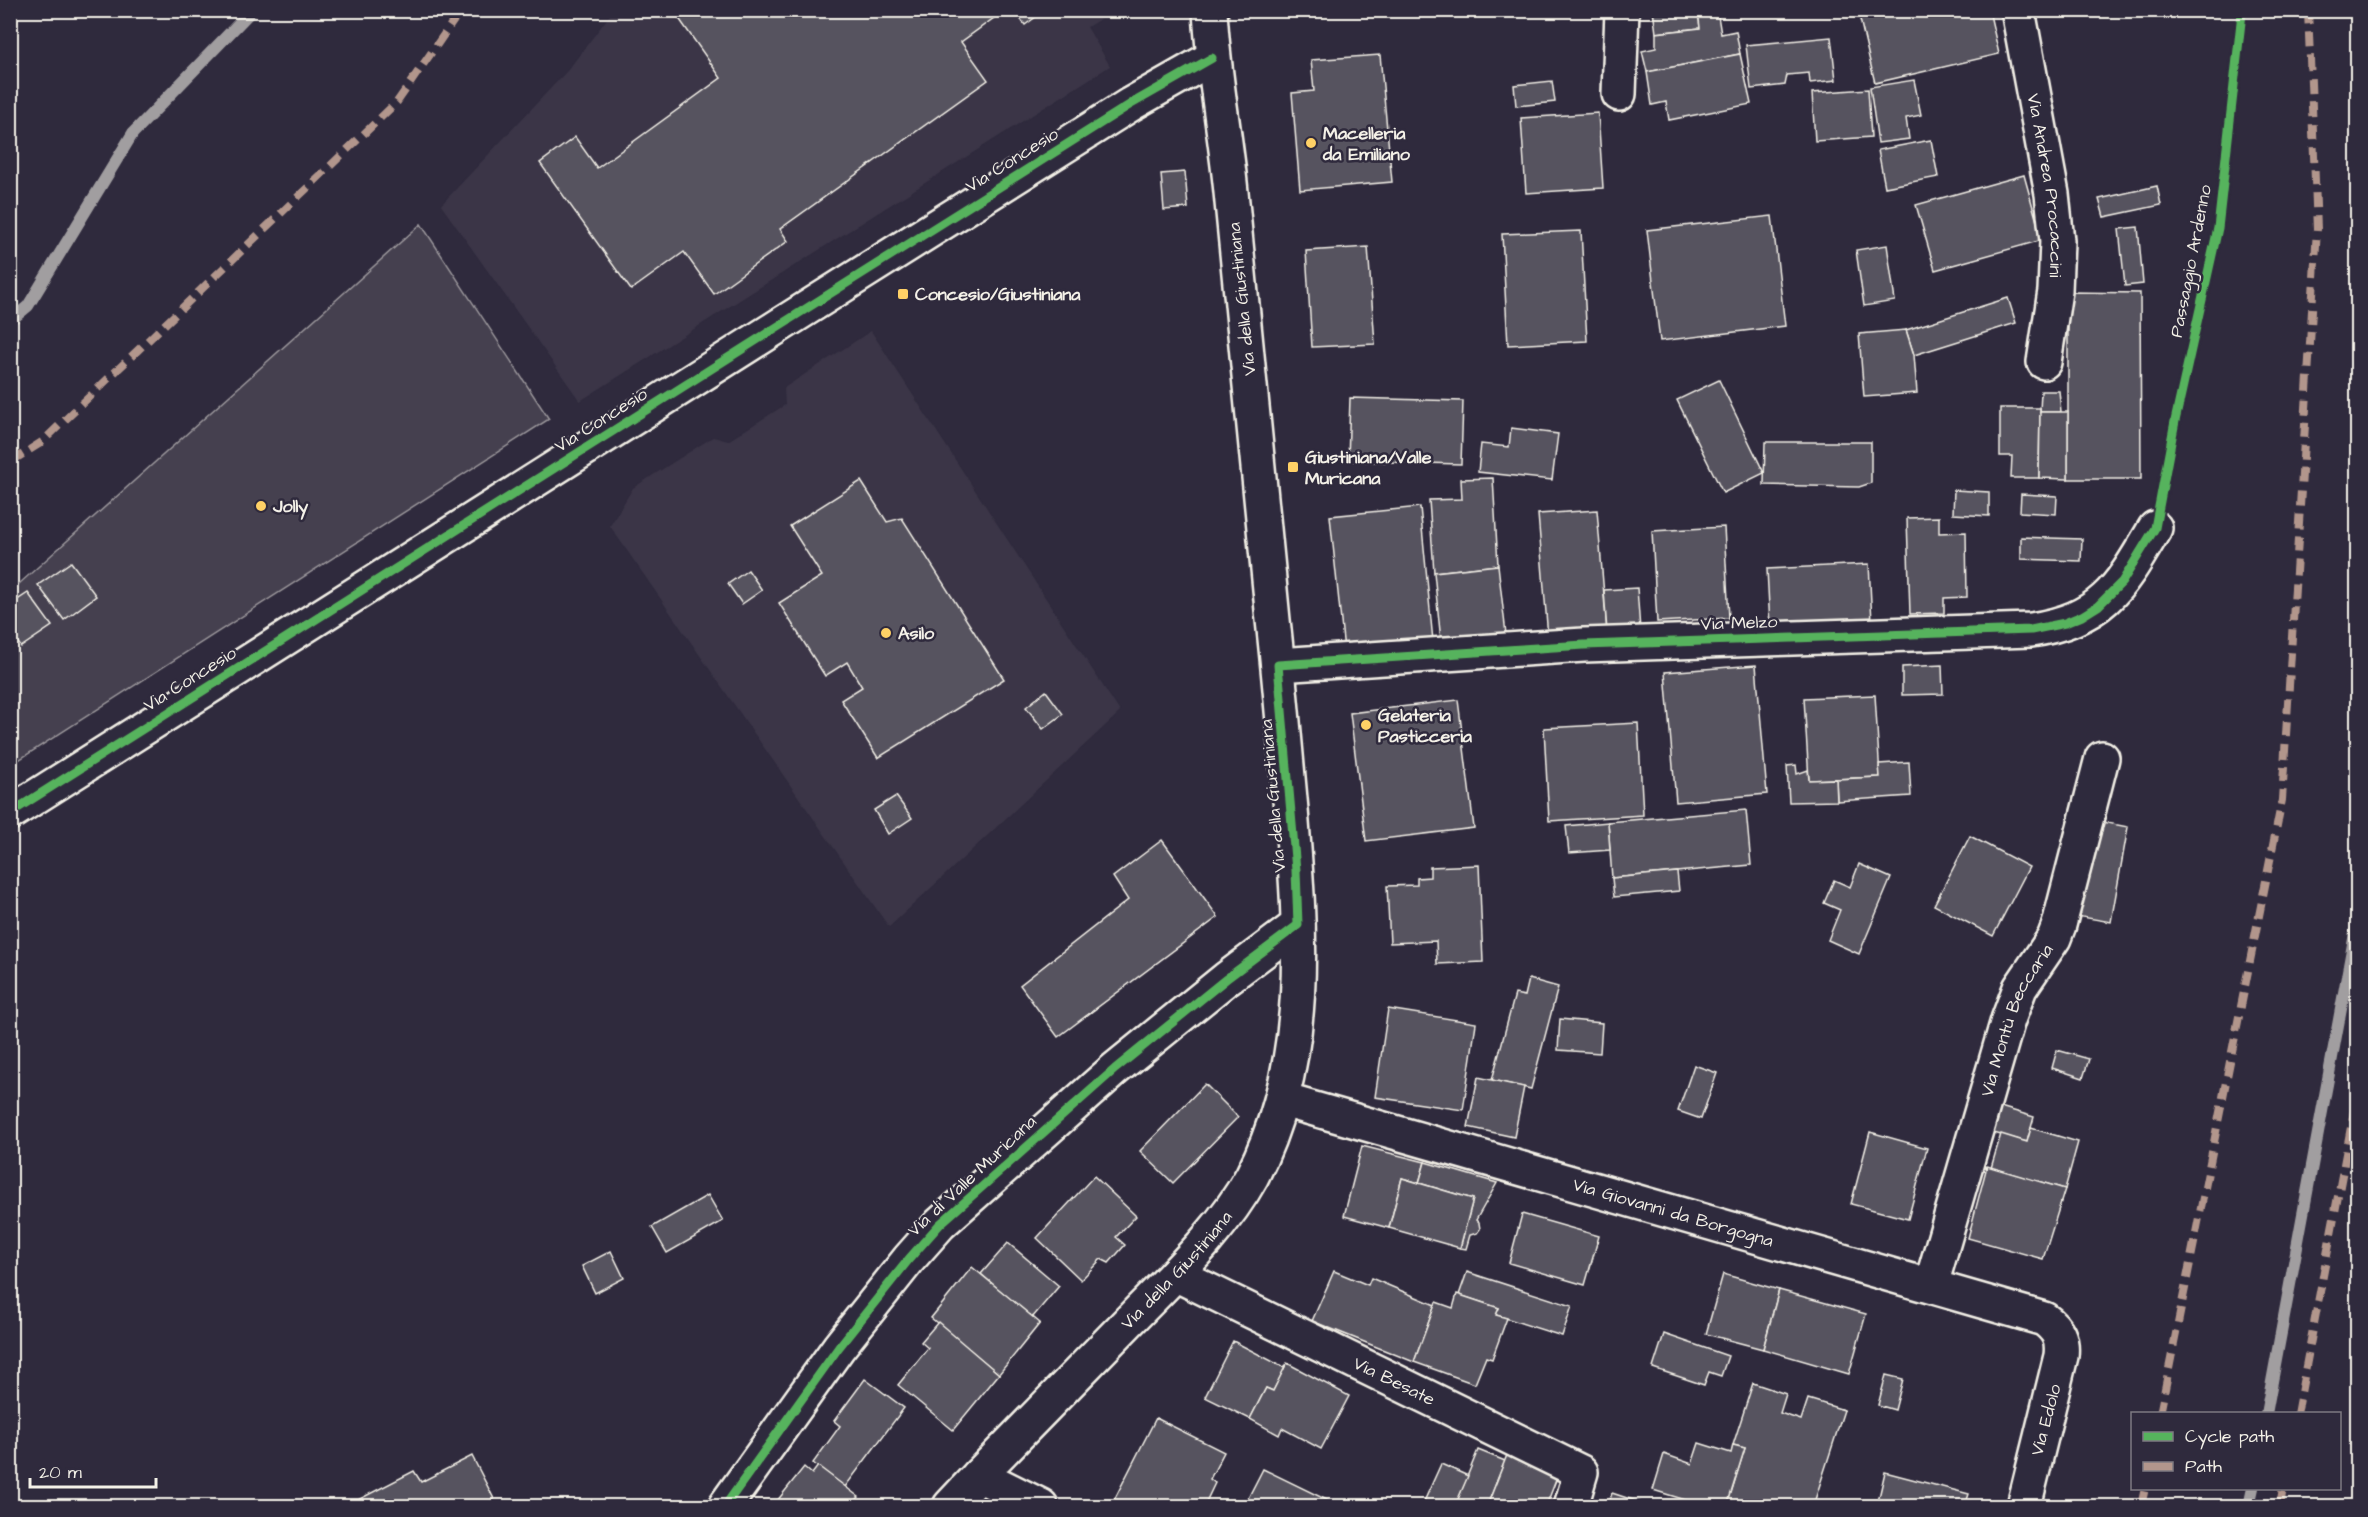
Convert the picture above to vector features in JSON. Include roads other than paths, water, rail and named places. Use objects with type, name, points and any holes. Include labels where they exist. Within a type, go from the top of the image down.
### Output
[{"type":"street","name":"Via della Giustiniana","points":[[950,1506],[1175,1274],[1205,1240],[1242,1193],[1274,1128],[1282,1100],[1298,1004],[1296,870],[1230,186],[1212,58],[1210,10]]},
{"type":"street","points":[[1619,94],[1622,10]]},
{"type":"street","name":"Via Andrea Procaccini","points":[[2018,10],[2052,194],[2057,241],[2055,291],[2044,362]]},
{"type":"street","name":"Via Concesio","points":[[10,813],[1121,111],[1212,58]]},
{"type":"street","name":"Via Melzo","points":[[1278,665],[1584,645],[2007,631],[2049,627],[2082,616],[2112,594],[2122,582],[2155,528]]},
{"type":"street","name":"Via Montù Beccaria","points":[[1931,1285],[2014,1003],[2028,974],[2054,938],[2061,918],[2103,758]]},
{"type":"street","name":"Via di Valle Muricana","points":[[725,1506],[839,1347],[940,1224],[1115,1069],[1226,979],[1298,925]]},
{"type":"street","name":"Via Giovanni da Borgogna","points":[[1282,1100],[2036,1315],[2054,1325],[2059,1334]]},
{"type":"street","name":"Via Besate","points":[[1175,1274],[1581,1472],[1571,1506]]},
{"type":"street","name":"Via Edolo","points":[[2024,1506],[2060,1367],[2062,1346],[2059,1334]]},
{"type":"street","points":[[979,1474],[1041,1506]]},
{"type":"waterway","points":[[10,321],[28,306],[133,133],[252,10]]},
{"type":"waterway","points":[[2266,1412],[2358,917]]},
{"type":"waterway","points":[[2249,1506],[2253,1490]]},
{"type":"place","name":"Macelleria da Emiliano","points":[[1311,143]]},
{"type":"place","name":"Concesio/Giustiniana","points":[[903,294]]},
{"type":"place","name":"Giustiniana/Valle Muricana","points":[[1293,467]]},
{"type":"place","name":"Jolly","points":[[261,506]]},
{"type":"place","name":"Asilo","points":[[886,633]]},
{"type":"place","name":"Gelateria Pasticceria","points":[[1366,725]]}]
